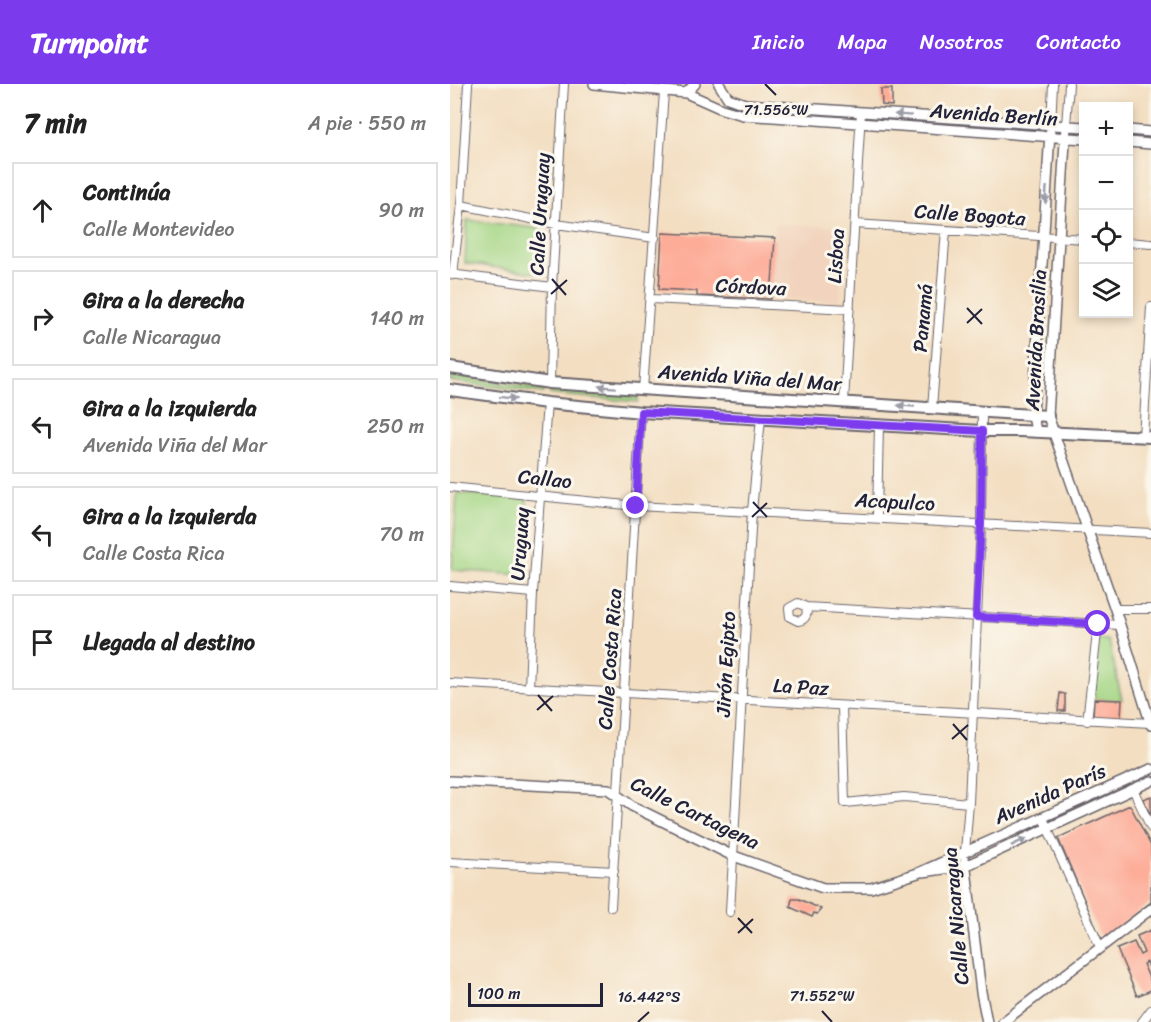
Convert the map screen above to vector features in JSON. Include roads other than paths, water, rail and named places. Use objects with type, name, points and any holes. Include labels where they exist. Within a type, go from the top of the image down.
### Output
[{"type":"main road","name":"Avenida Viña del Mar","points":[[450,368],[550,383],[1048,416]]},
{"type":"main road","name":"Avenida Viña del Mar","points":[[450,390],[547,403],[641,412],[982,431],[1147,437]]},
{"type":"street","points":[[468,84],[460,205],[452,274],[552,287]]},
{"type":"street","name":"Calle Uruguay","points":[[550,383],[552,287],[564,84]]},
{"type":"street","points":[[594,84],[686,93],[695,84]]},
{"type":"street","points":[[719,84],[728,98],[722,109]]},
{"type":"street","name":"Avenida Brasilia","points":[[1036,432],[1033,415],[1053,84]]},
{"type":"street","name":"Avenida Brasilia","points":[[1069,84],[1048,416],[1115,609],[1151,724]]},
{"type":"street","points":[[644,390],[664,92]]},
{"type":"street","name":"Avenida Berlín","points":[[686,93],[722,109],[743,115],[1079,139]]},
{"type":"street","name":"Avenida Berlín","points":[[728,98],[745,104],[1079,127]]},
{"type":"street","name":"Lisboa","points":[[844,402],[861,112]]},
{"type":"street","points":[[1133,130],[1151,132]]},
{"type":"street","points":[[1133,142],[1151,144]]},
{"type":"street","points":[[460,205],[556,224],[655,238]]},
{"type":"street","name":"Calle Bogota","points":[[855,224],[1079,239]]},
{"type":"street","name":"Panamá","points":[[932,408],[946,230]]},
{"type":"street","points":[[1133,242],[1151,244]]},
{"type":"street","name":"Córdova","points":[[651,299],[850,309]]},
{"type":"street","points":[[1147,437],[1151,307]]},
{"type":"street","name":"Uruguay","points":[[529,688],[533,593],[547,403]]},
{"type":"street","name":"Calle Nicaragua","points":[[982,411],[981,524],[965,866],[981,993],[987,1022]]},
{"type":"street","name":"Calle Costa Rica","points":[[612,907],[641,412]]},
{"type":"street","name":"Jirón Egipto","points":[[730,912],[731,855],[752,511],[761,418]]},
{"type":"street","points":[[876,517],[879,425]]},
{"type":"street","name":"Callao","points":[[450,487],[636,506]]},
{"type":"street","name":"Acapulco","points":[[636,506],[1151,533]]},
{"type":"street","points":[[450,586],[533,593]]},
{"type":"street","points":[[806,607],[1120,625]]},
{"type":"street","points":[[1115,609],[1151,609]]},
{"type":"street","points":[[1088,721],[1098,624]]},
{"type":"street","name":"La Paz","points":[[450,683],[1151,724]]},
{"type":"street","points":[[842,706],[845,803],[904,797],[969,802]]},
{"type":"street","name":"Avenida París","points":[[965,852],[1151,769]]},
{"type":"street","name":"Calle Cartagena","points":[[450,781],[608,789],[632,806],[731,855],[823,888],[871,888],[918,873],[965,866]]},
{"type":"street","name":"Avenida París","points":[[965,866],[1151,781]]},
{"type":"street","points":[[1133,789],[1151,828]]},
{"type":"street","points":[[1043,818],[1100,946]]},
{"type":"street","name":"Calle Cartagena","points":[[918,873],[933,864],[965,852]]},
{"type":"street","points":[[450,862],[614,871]]},
{"type":"street","points":[[1003,1022],[1151,909]]},
{"type":"street","points":[[1142,1022],[1151,1010]]}]
